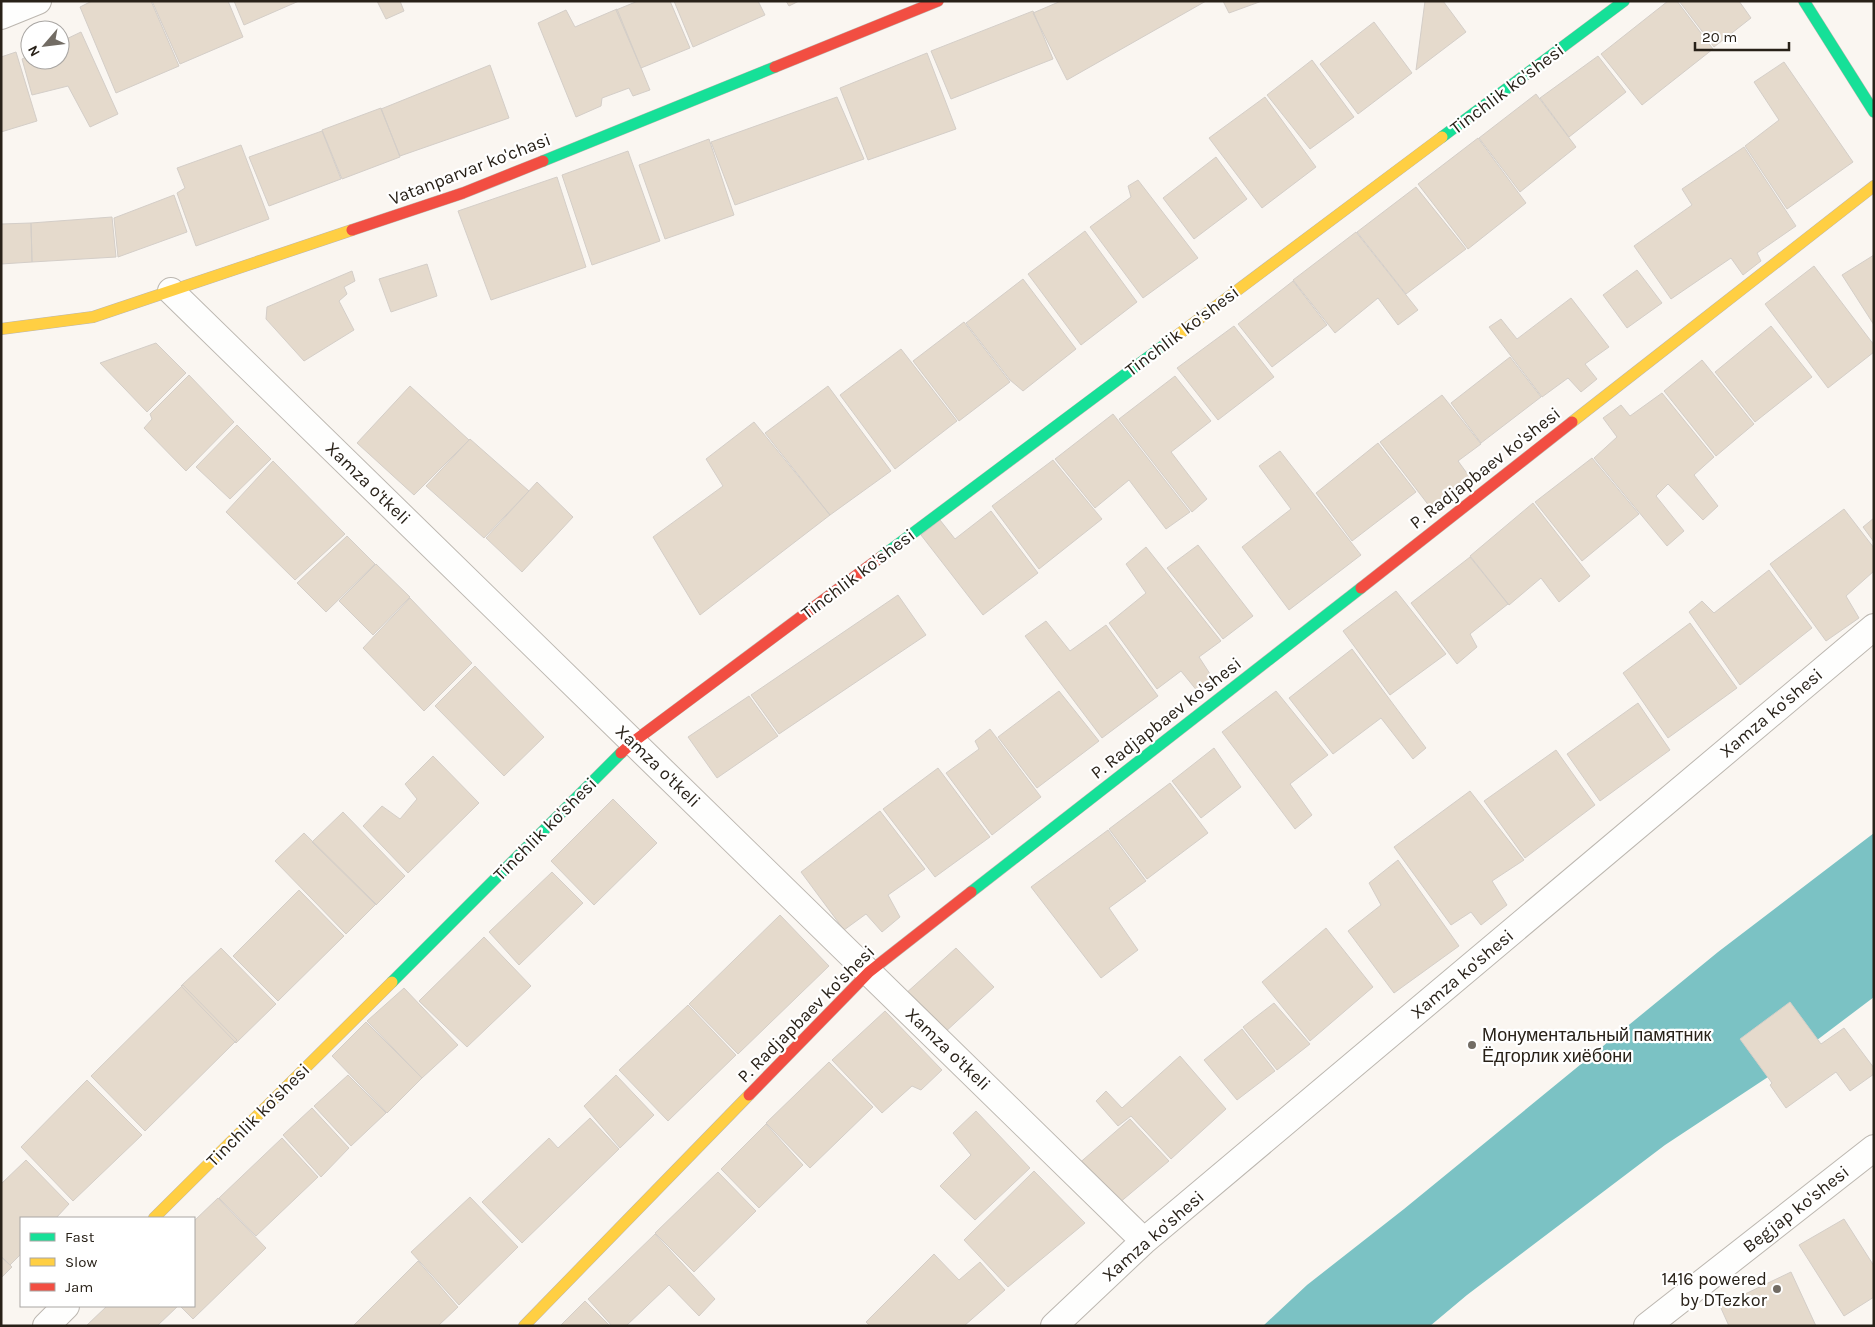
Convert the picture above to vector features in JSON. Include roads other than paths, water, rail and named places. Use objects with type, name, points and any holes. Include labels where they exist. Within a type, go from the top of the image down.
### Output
[{"type":"street","points":[[1,16],[38,1]]},
{"type":"street","name":"Vatanparvar ko'chasi","points":[[1,329],[93,317],[463,193],[938,1]]},
{"type":"street","name":"Tinchlik ko'shesi","points":[[155,1217],[633,742],[1624,1]]},
{"type":"street","points":[[1804,1],[1874,112]]},
{"type":"street","name":"P. Radjapbaev ko'shesi","points":[[524,1326],[869,972],[1874,186]]},
{"type":"street","name":"Xamza o'tkeli","points":[[172,290],[1144,1241]]},
{"type":"street","name":"Xamza ko'shesi","points":[[1054,1326],[1144,1241],[1874,627]]},
{"type":"street","name":"Begjap ko'shesi","points":[[1647,1326],[1874,1148]]},
{"type":"street","points":[[46,1326],[65,1307]]},
{"type":"water","points":[[1874,833],[1874,997],[1768,1077],[1665,1145],[1467,1295],[1430,1326],[1263,1326],[1307,1285],[1404,1209],[1718,952]]},
{"type":"place","name":"Монументальный памятник Ёдгорлик хиёбони","points":[[1472,1045]]},
{"type":"place","name":"1416 powered by DTezkor","points":[[1777,1289]]}]
